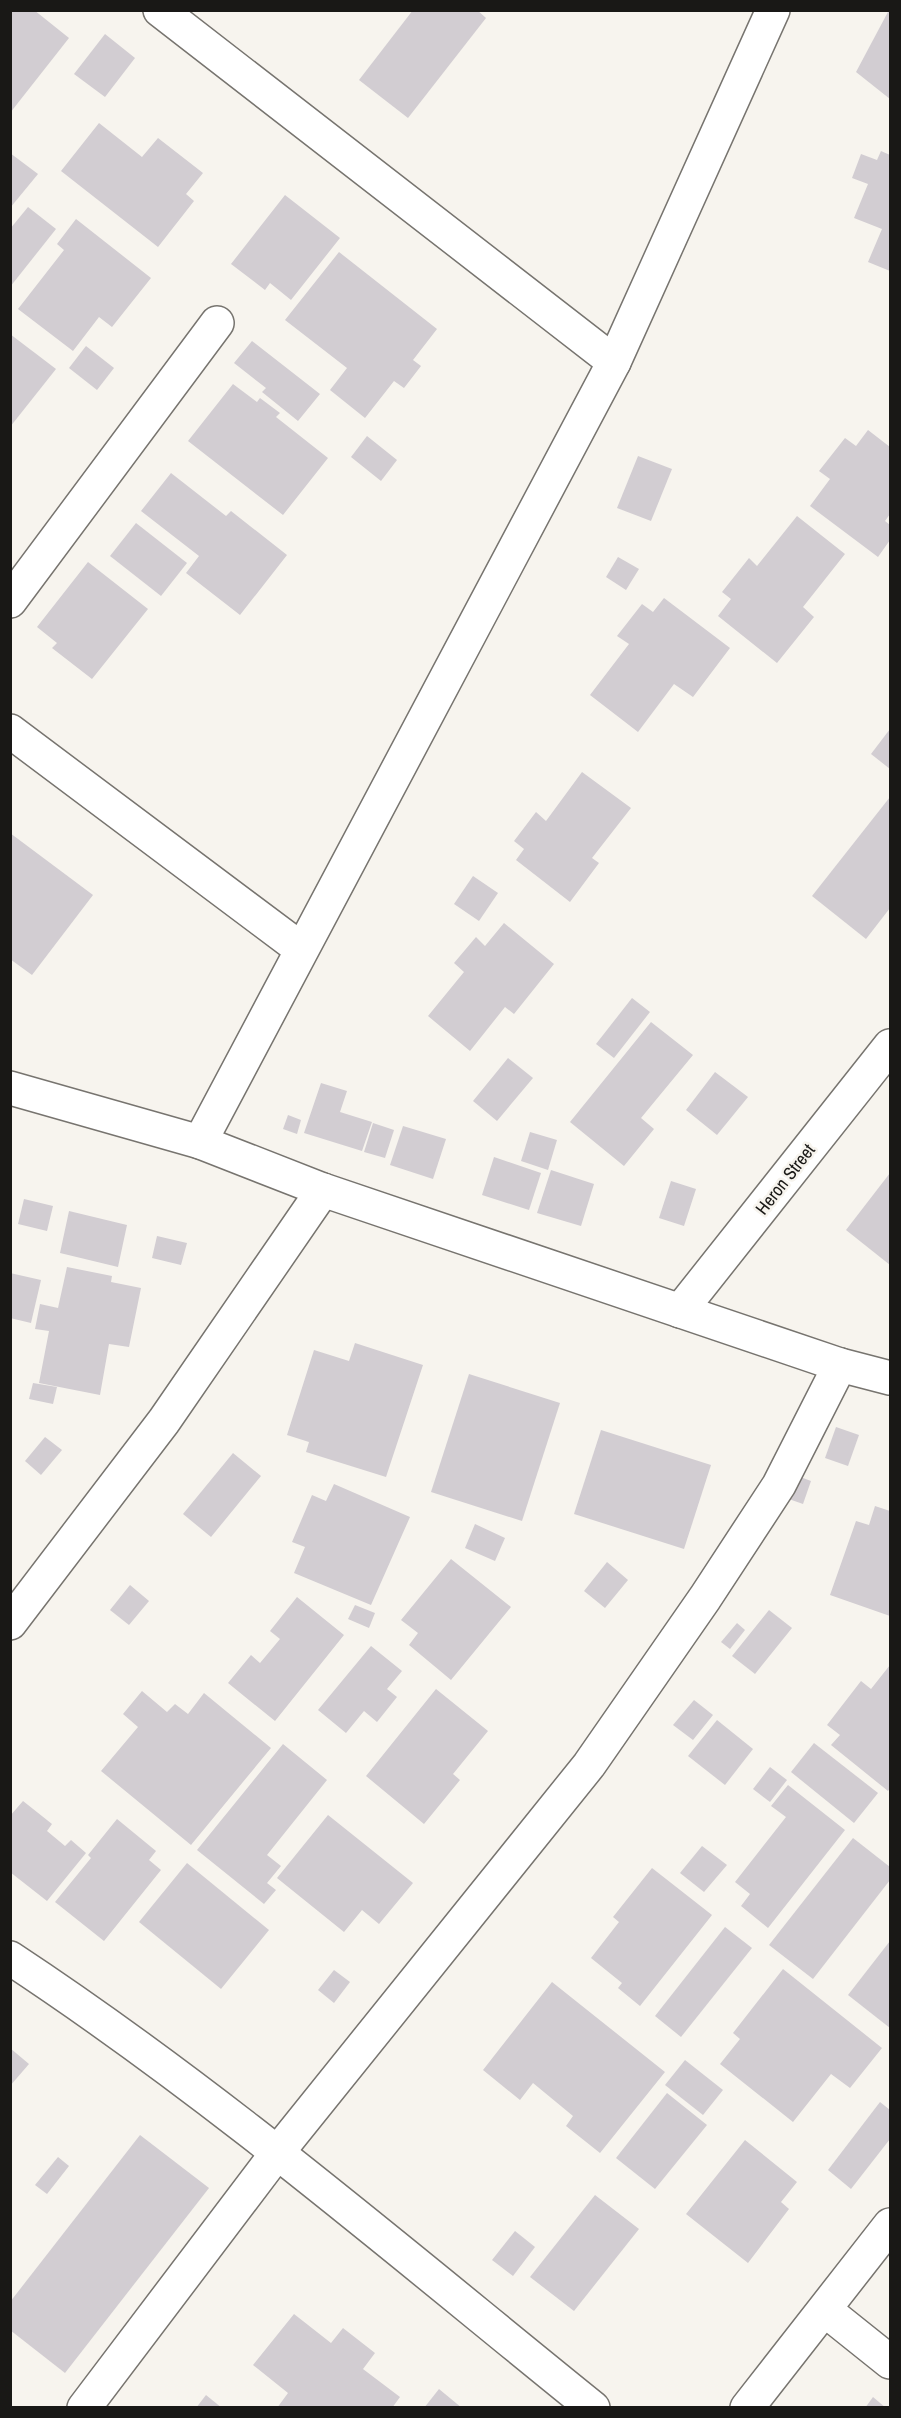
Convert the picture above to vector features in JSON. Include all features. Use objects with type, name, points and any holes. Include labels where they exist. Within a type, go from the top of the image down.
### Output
[{"type":"street","points":[[160,10],[614,362]]},
{"type":"street","points":[[200,1142],[614,362],[773,10]]},
{"type":"street","points":[[10,601],[217,323]]},
{"type":"street","points":[[10,731],[301,949]]},
{"type":"street","name":"Heron Street","points":[[681,1311],[891,1046]]},
{"type":"street","points":[[10,1088],[200,1142],[323,1191],[840,1365],[891,1378]]},
{"type":"street","points":[[10,1623],[164,1421],[323,1191]]},
{"type":"street","points":[[84,2408],[278,2154],[589,1765],[705,1598],[779,1485],[840,1365]]},
{"type":"street","points":[[10,1958],[83,2005],[278,2154],[593,2408]]},
{"type":"street","points":[[747,2408],[891,2225]]},
{"type":"street","points":[[825,2310],[891,2362]]},
{"type":"building","points":[[10,10],[34,10],[69,38],[10,113]]},
{"type":"building","points":[[413,10],[477,10],[486,18],[408,118],[359,80]]},
{"type":"building","points":[[890,10],[890,99],[856,72]]},
{"type":"building","points":[[105,34],[135,58],[105,97],[74,74]]},
{"type":"building","points":[[99,123],[142,157],[158,138],[203,173],[186,194],[194,201],[158,247],[61,171]]},
{"type":"building","points":[[881,151],[890,155],[890,271],[868,262],[882,229],[854,218],[868,184],[852,178],[861,154],[877,160]]},
{"type":"building","points":[[10,153],[38,174],[10,208]]},
{"type":"building","points":[[285,195],[340,238],[291,300],[270,283],[265,290],[231,264]]},
{"type":"building","points":[[28,207],[56,229],[10,287],[10,229]]},
{"type":"building","points":[[76,219],[151,278],[112,327],[99,317],[73,351],[18,309],[64,250],[57,244]]},
{"type":"building","points":[[339,252],[437,329],[413,360],[421,366],[404,388],[394,381],[365,418],[330,390],[347,368],[285,320]]},
{"type":"building","points":[[10,334],[56,369],[10,427]]},
{"type":"building","points":[[252,341],[320,394],[298,421],[262,392],[266,388],[234,363]]},
{"type":"building","points":[[86,346],[114,368],[97,390],[69,368]]},
{"type":"building","points":[[233,384],[257,402],[260,398],[280,413],[276,417],[328,458],[283,515],[188,441]]},
{"type":"building","points":[[868,430],[890,447],[890,514],[885,521],[890,525],[890,540],[878,557],[810,506],[830,479],[819,471],[845,438],[856,446]]},
{"type":"building","points":[[367,436],[397,460],[381,481],[351,457]]},
{"type":"building","points":[[638,456],[672,469],[651,521],[617,508]]},
{"type":"building","points":[[171,473],[226,516],[231,511],[287,555],[240,615],[186,573],[199,556],[141,511]]},
{"type":"building","points":[[797,516],[845,554],[803,607],[814,617],[777,663],[718,616],[731,599],[722,592],[749,558],[757,566]]},
{"type":"building","points":[[136,523],[187,563],[161,596],[110,556]]},
{"type":"building","points":[[618,557],[639,569],[626,590],[606,577]]},
{"type":"building","points":[[88,562],[148,609],[92,679],[52,648],[57,643],[37,627]]},
{"type":"building","points":[[664,598],[730,648],[693,697],[674,684],[638,732],[590,695],[629,644],[617,636],[642,604],[653,612]]},
{"type":"building","points":[[890,729],[890,769],[871,754]]},
{"type":"building","points":[[582,772],[631,808],[592,858],[599,863],[570,902],[516,860],[524,849],[514,841],[536,812],[546,821]]},
{"type":"building","points":[[890,797],[890,908],[866,939],[812,896]]},
{"type":"building","points":[[10,833],[93,895],[32,975],[10,959]]},
{"type":"building","points":[[473,876],[498,893],[479,921],[454,904]]},
{"type":"building","points":[[504,923],[554,964],[514,1014],[505,1007],[470,1051],[428,1016],[464,972],[454,963],[476,937],[485,946]]},
{"type":"building","points":[[632,998],[650,1012],[614,1058],[596,1044]]},
{"type":"building","points":[[651,1022],[693,1055],[641,1118],[654,1129],[624,1166],[570,1122]]},
{"type":"building","points":[[508,1058],[533,1078],[497,1121],[473,1101]]},
{"type":"building","points":[[715,1072],[748,1097],[717,1135],[686,1110]]},
{"type":"building","points":[[321,1083],[347,1091],[340,1112],[372,1122],[362,1151],[304,1133]]},
{"type":"building","points":[[288,1115],[301,1120],[297,1134],[283,1129]]},
{"type":"building","points":[[373,1123],[394,1130],[385,1158],[364,1152]]},
{"type":"building","points":[[403,1126],[446,1139],[433,1179],[390,1165]]},
{"type":"building","points":[[530,1132],[557,1140],[548,1170],[521,1161]]},
{"type":"building","points":[[494,1157],[541,1173],[529,1210],[482,1195]]},
{"type":"building","points":[[551,1170],[594,1184],[581,1226],[537,1213]]},
{"type":"building","points":[[890,1173],[890,1265],[846,1230]]},
{"type":"building","points":[[671,1181],[696,1189],[684,1226],[659,1218]]},
{"type":"building","points":[[24,1199],[53,1206],[47,1231],[18,1224]]},
{"type":"building","points":[[69,1211],[127,1225],[118,1267],[60,1253]]},
{"type":"building","points":[[157,1236],[187,1243],[181,1265],[152,1258]]},
{"type":"building","points":[[67,1267],[112,1276],[111,1282],[141,1288],[129,1347],[109,1344],[100,1395],[39,1383],[49,1331],[35,1329],[40,1304],[58,1308]]},
{"type":"building","points":[[10,1273],[41,1280],[31,1323],[10,1318]]},
{"type":"building","points":[[355,1343],[423,1365],[386,1477],[306,1452],[309,1442],[287,1435],[314,1350],[349,1361]]},
{"type":"building","points":[[469,1374],[560,1403],[522,1521],[431,1492]]},
{"type":"building","points":[[33,1383],[57,1387],[53,1404],[29,1399]]},
{"type":"building","points":[[836,1427],[859,1435],[848,1466],[825,1458]]},
{"type":"building","points":[[601,1430],[711,1465],[684,1549],[574,1514]]},
{"type":"building","points":[[45,1437],[62,1450],[41,1475],[25,1461]]},
{"type":"building","points":[[233,1453],[261,1476],[211,1537],[183,1514]]},
{"type":"building","points":[[795,1475],[811,1481],[803,1504],[786,1498]]},
{"type":"building","points":[[334,1484],[410,1517],[371,1605],[294,1573],[305,1547],[292,1542],[312,1495],[326,1501]]},
{"type":"building","points":[[875,1506],[890,1511],[890,1616],[830,1595],[856,1521],[869,1525]]},
{"type":"building","points":[[475,1524],[505,1538],[495,1561],[465,1548]]},
{"type":"building","points":[[451,1559],[511,1607],[451,1680],[409,1645],[418,1633],[401,1620]]},
{"type":"building","points":[[607,1562],[628,1580],[605,1608],[584,1591]]},
{"type":"building","points":[[130,1585],[149,1601],[129,1625],[110,1610]]},
{"type":"building","points":[[297,1597],[344,1635],[275,1721],[228,1683],[251,1655],[260,1663],[280,1639],[270,1631]]},
{"type":"building","points":[[355,1605],[375,1613],[369,1628],[348,1619]]},
{"type":"building","points":[[769,1610],[792,1628],[755,1674],[732,1656]]},
{"type":"building","points":[[737,1623],[745,1630],[730,1649],[721,1642]]},
{"type":"building","points":[[371,1646],[402,1671],[387,1689],[397,1697],[377,1722],[364,1711],[346,1733],[318,1710]]},
{"type":"building","points":[[890,1665],[890,1788],[888,1791],[831,1745],[840,1735],[827,1725],[861,1681],[871,1689]]},
{"type":"building","points":[[436,1689],[488,1731],[453,1774],[460,1780],[424,1824],[366,1776]]},
{"type":"building","points":[[142,1691],[167,1712],[175,1704],[188,1714],[204,1693],[271,1748],[191,1845],[101,1771],[138,1727],[123,1714]]},
{"type":"building","points":[[694,1700],[713,1715],[693,1740],[673,1725]]},
{"type":"building","points":[[717,1720],[753,1749],[725,1785],[688,1756]]},
{"type":"building","points":[[814,1743],[878,1793],[854,1823],[791,1772]]},
{"type":"building","points":[[283,1744],[327,1780],[267,1855],[281,1866],[267,1883],[276,1890],[264,1904],[197,1850]]},
{"type":"building","points":[[770,1767],[787,1780],[770,1802],[753,1789]]},
{"type":"building","points":[[788,1785],[845,1830],[768,1928],[741,1906],[750,1894],[735,1882],[786,1817],[771,1806]]},
{"type":"building","points":[[23,1801],[52,1824],[47,1831],[65,1846],[71,1840],[86,1853],[47,1901],[10,1872],[10,1816]]},
{"type":"building","points":[[328,1815],[413,1883],[379,1924],[362,1910],[344,1932],[277,1878]]},
{"type":"building","points":[[117,1819],[156,1851],[149,1860],[161,1870],[104,1941],[55,1902],[91,1858],[88,1855]]},
{"type":"building","points":[[853,1838],[890,1867],[890,1880],[813,1979],[769,1945]]},
{"type":"building","points":[[702,1846],[727,1865],[704,1892],[680,1873]]},
{"type":"building","points":[[187,1863],[269,1930],[221,1989],[139,1922]]},
{"type":"building","points":[[652,1868],[712,1915],[640,2006],[618,1988],[622,1983],[591,1958],[619,1922],[613,1917]]},
{"type":"building","points":[[725,1927],[752,1948],[681,2037],[655,2016]]},
{"type":"building","points":[[890,1941],[890,2028],[848,1995]]},
{"type":"building","points":[[783,1969],[882,2048],[850,2088],[831,2074],[793,2122],[720,2064],[740,2039],[733,2033]]},
{"type":"building","points":[[334,1970],[350,1982],[334,2003],[318,1990]]},
{"type":"building","points":[[552,1982],[665,2072],[600,2153],[566,2126],[573,2116],[533,2083],[520,2100],[483,2070]]},
{"type":"building","points":[[10,2048],[29,2064],[10,2086]]},
{"type":"building","points":[[685,2060],[723,2090],[703,2115],[665,2085]]},
{"type":"building","points":[[667,2093],[707,2125],[655,2189],[616,2158]]},
{"type":"building","points":[[880,2102],[890,2110],[890,2139],[851,2189],[828,2170]]},
{"type":"building","points":[[140,2135],[209,2188],[65,2373],[10,2330],[10,2302]]},
{"type":"building","points":[[745,2140],[797,2182],[781,2202],[789,2209],[748,2263],[686,2214]]},
{"type":"building","points":[[58,2157],[69,2166],[47,2194],[35,2185]]},
{"type":"building","points":[[595,2195],[639,2229],[574,2311],[530,2277]]},
{"type":"building","points":[[515,2231],[535,2247],[513,2276],[492,2260]]},
{"type":"building","points":[[294,2314],[331,2343],[343,2328],[375,2353],[363,2369],[400,2397],[392,2408],[277,2408],[288,2393],[253,2365]]},
{"type":"building","points":[[439,2389],[462,2408],[424,2408]]},
{"type":"building","points":[[206,2395],[222,2408],[196,2408]]},
{"type":"building","points":[[873,2397],[886,2408],[865,2408]]}]
